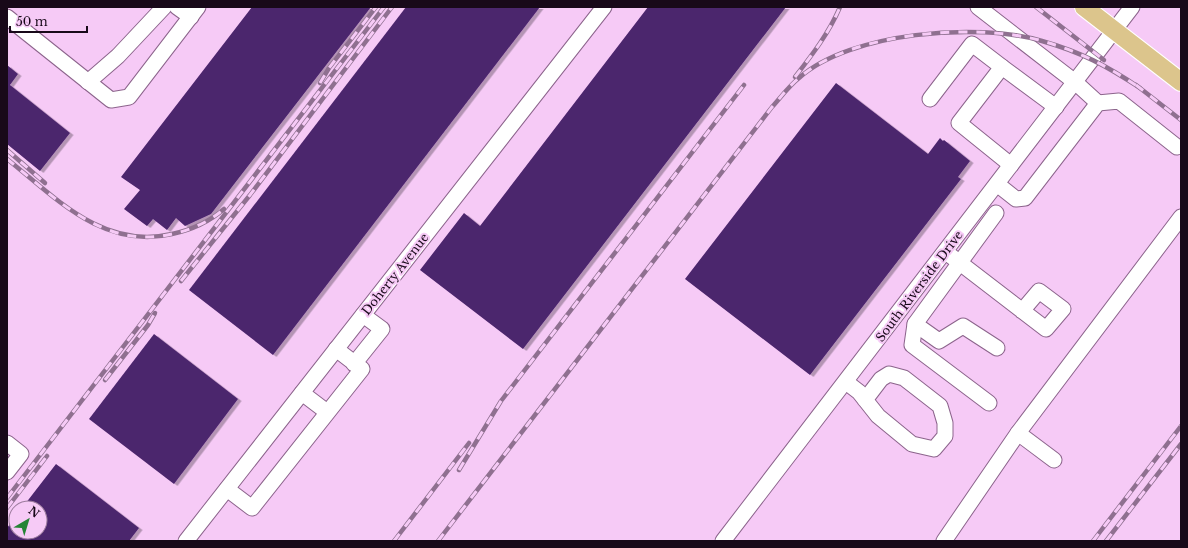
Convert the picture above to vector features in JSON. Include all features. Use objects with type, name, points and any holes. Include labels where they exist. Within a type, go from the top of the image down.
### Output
[{"type":"main road","points":[[1084,7],[1181,82]]},
{"type":"street","points":[[88,82],[118,56],[164,7]]},
{"type":"street","points":[[7,17],[111,100],[129,97],[194,12],[177,7]]},
{"type":"street","name":"Doherty Avenue","points":[[186,541],[604,7]]},
{"type":"street","points":[[978,7],[1075,82],[1098,103]]},
{"type":"street","name":"South Riverside Drive","points":[[723,541],[1132,7]]},
{"type":"street","points":[[930,100],[972,44],[1056,107]]},
{"type":"street","points":[[1002,67],[959,123],[1011,166]]},
{"type":"street","points":[[997,184],[1016,198],[1025,198],[1098,103],[1119,101],[1177,147]]},
{"type":"street","points":[[989,403],[912,345],[916,324],[959,262],[996,214]]},
{"type":"street","points":[[944,541],[1018,433],[1181,217]]},
{"type":"street","points":[[945,252],[1022,311]]},
{"type":"street","points":[[354,364],[382,329],[363,315]]},
{"type":"street","points":[[916,324],[939,341],[963,326],[997,348]]},
{"type":"street","points":[[227,489],[252,508],[362,369],[336,349]]},
{"type":"street","points":[[846,382],[859,392],[865,400],[878,416],[912,444],[934,449],[945,436],[945,423],[940,406],[904,378],[889,374],[881,379],[865,400]]},
{"type":"street","points":[[302,393],[327,412]]},
{"type":"street","points":[[1018,433],[1054,460]]},
{"type":"street","points":[[7,443],[21,454],[7,472]]},
{"type":"building","points":[[252,7],[371,7],[211,214],[185,226],[176,218],[167,230],[153,219],[147,226],[124,209],[140,190],[121,177]]},
{"type":"building","points":[[406,7],[540,7],[273,355],[189,290]]},
{"type":"building","points":[[648,7],[786,7],[523,349],[420,270],[464,213],[480,226]]},
{"type":"building","points":[[7,65],[18,74],[10,85],[70,133],[40,171],[7,144]]},
{"type":"building","points":[[836,83],[928,154],[940,138],[970,161],[958,177],[961,179],[810,375],[685,279]]},
{"type":"building","points":[[154,334],[238,399],[174,484],[89,419]]},
{"type":"building","points":[[56,464],[139,528],[129,541],[7,541],[8,527],[8,540],[48,540],[48,500],[28,500]]},
{"type":"railway","points":[[320,83],[329,68],[376,7]]},
{"type":"railway","points":[[7,498],[384,7]]},
{"type":"railway","points":[[181,281],[250,195],[392,7]]},
{"type":"railway","points":[[795,77],[825,35],[840,7]]},
{"type":"railway","points":[[1036,7],[1104,60]]},
{"type":"railway","points":[[438,541],[772,107],[795,81],[821,62],[849,50],[881,41],[916,35],[950,32],[984,32],[1015,35],[1056,45],[1105,66],[1140,88]]},
{"type":"railway","points":[[459,470],[501,401],[744,85]]},
{"type":"railway","points":[[1136,85],[1181,120]]},
{"type":"railway","points":[[7,150],[45,183]]},
{"type":"railway","points":[[7,159],[63,204],[82,217],[102,228],[124,235],[147,237],[172,234],[193,228],[206,222],[224,209]]},
{"type":"railway","points":[[105,380],[148,325],[155,313]]},
{"type":"railway","points":[[1093,541],[1181,426]]},
{"type":"railway","points":[[394,541],[469,443]]},
{"type":"railway","points":[[1106,541],[1181,444]]},
{"type":"railway","points":[[7,508],[47,456]]}]
